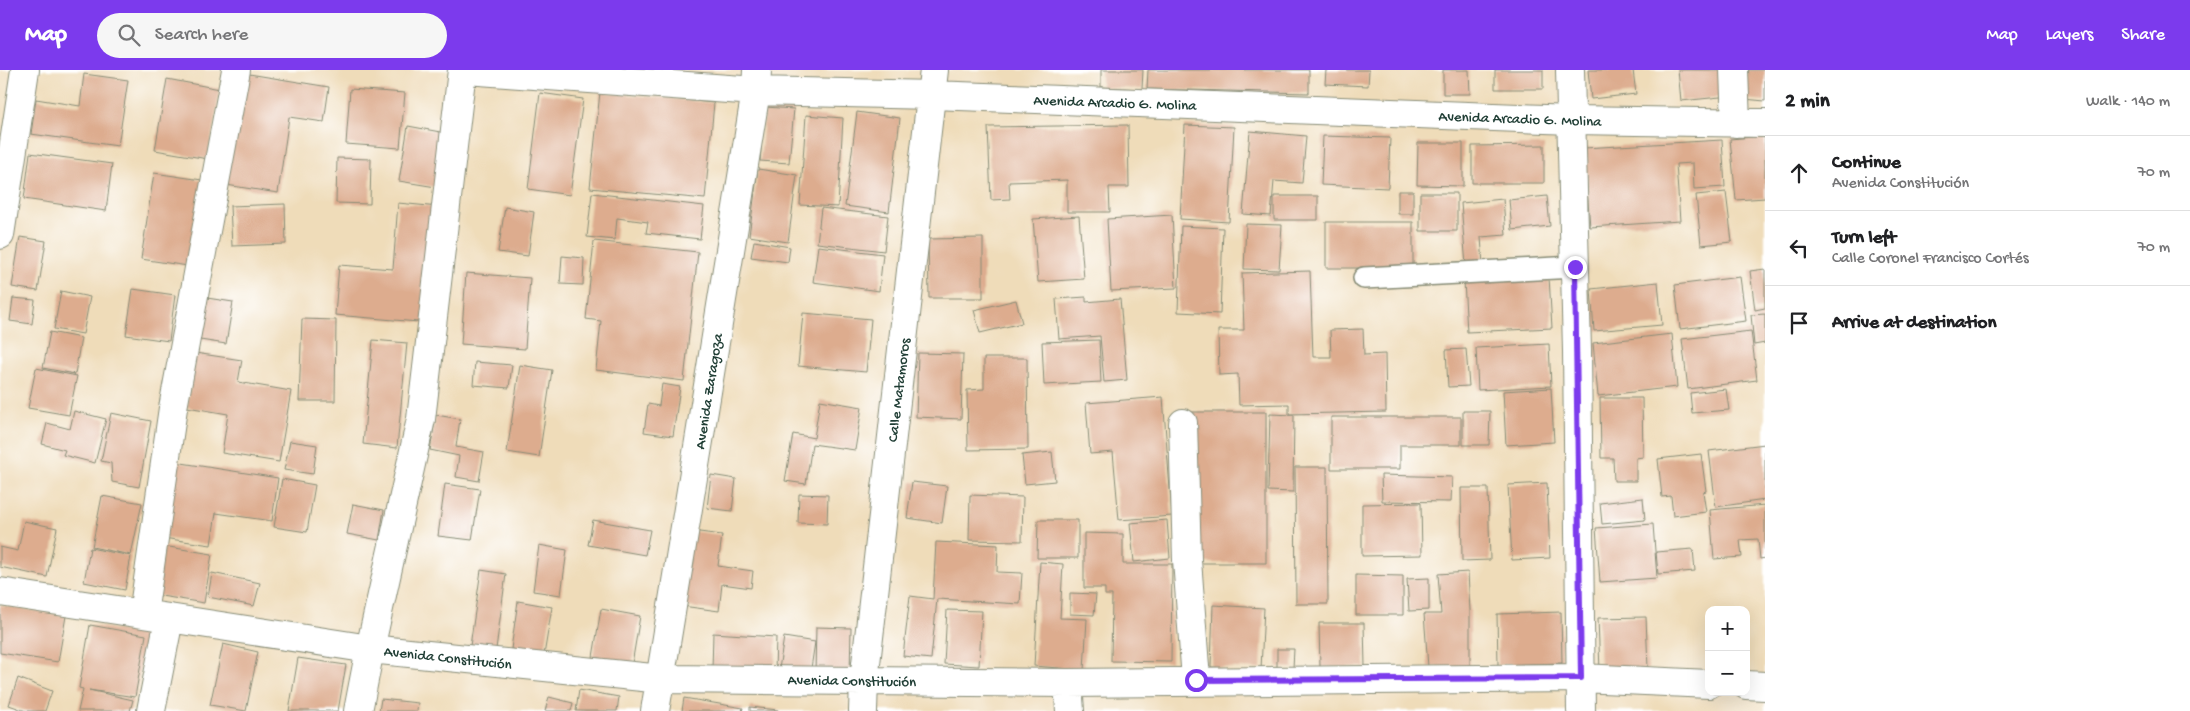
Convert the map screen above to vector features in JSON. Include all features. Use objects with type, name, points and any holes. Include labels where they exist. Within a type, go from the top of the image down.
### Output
[{"type":"street","points":[[0,235],[25,70]]},
{"type":"street","points":[[143,614],[173,408],[236,70]]},
{"type":"street","points":[[358,711],[421,419],[462,70]]},
{"type":"street","name":"Avenida Arcadio G. Molina","points":[[466,70],[756,81],[934,83],[1572,120],[1765,123]]},
{"type":"street","points":[[1570,70],[1575,267],[1580,711]]},
{"type":"street","points":[[1734,70],[1736,123]]},
{"type":"street","name":"Avenida Zaragoza","points":[[655,711],[662,678],[756,81]]},
{"type":"street","name":"Calle Matamoros","points":[[863,711],[864,680],[934,83]]},
{"type":"street","points":[[1183,423],[1187,560],[1196,680]]},
{"type":"street","name":"Avenida Constitución","points":[[0,592],[370,649],[662,678],[1068,683],[1196,680],[1581,678],[1705,684]]},
{"type":"street","points":[[151,711],[170,619]]},
{"type":"street","points":[[1068,683],[1070,711]]},
{"type":"street","points":[[1750,685],[1765,686]]},
{"type":"lane","points":[[1364,278],[1575,267]]},
{"type":"building","points":[[1101,70],[1143,70],[1142,89],[1101,87]]},
{"type":"building","points":[[1148,70],[1309,70],[1309,93],[1147,89]]},
{"type":"building","points":[[1326,70],[1369,70],[1368,86],[1325,84]]},
{"type":"building","points":[[1443,70],[1469,70],[1470,94],[1443,94]]},
{"type":"building","points":[[1495,70],[1543,70],[1543,89],[1495,89]]},
{"type":"building","points":[[1588,70],[1633,70],[1636,94],[1591,99]]},
{"type":"building","points":[[1678,70],[1728,70],[1730,96],[1681,101]]},
{"type":"building","points":[[1746,70],[1765,70],[1765,101],[1744,99]]},
{"type":"building","points":[[243,73],[329,87],[324,122],[289,117],[278,193],[226,185]]},
{"type":"building","points":[[84,74],[128,80],[118,146],[31,134],[36,99],[80,106]]},
{"type":"building","points":[[167,79],[220,89],[208,159],[155,150]]},
{"type":"building","points":[[350,89],[405,93],[400,148],[346,144]]},
{"type":"building","points":[[600,92],[714,103],[705,199],[590,188]]},
{"type":"building","points":[[540,93],[583,99],[570,195],[528,189]]},
{"type":"building","points":[[765,107],[794,109],[789,163],[760,161]]},
{"type":"building","points":[[857,112],[900,118],[889,212],[845,206]]},
{"type":"building","points":[[806,115],[843,118],[838,207],[800,205]]},
{"type":"building","points":[[1128,125],[1129,187],[1109,187],[1110,212],[1067,212],[1067,180],[1009,182],[1010,199],[991,200],[988,127]]},
{"type":"building","points":[[1185,125],[1234,127],[1229,222],[1180,219]]},
{"type":"building","points":[[408,126],[451,134],[442,188],[399,181]]},
{"type":"building","points":[[1250,131],[1306,136],[1302,183],[1274,181],[1271,216],[1243,214]]},
{"type":"building","points":[[1323,136],[1390,138],[1388,188],[1321,185]]},
{"type":"building","points":[[1765,136],[1765,198],[1736,200],[1730,139]]},
{"type":"building","points":[[1722,140],[1725,187],[1694,189],[1693,163],[1676,164],[1680,221],[1590,227],[1584,148]]},
{"type":"building","points":[[1418,143],[1463,143],[1463,186],[1417,185]]},
{"type":"building","points":[[1544,145],[1544,183],[1472,183],[1472,146]]},
{"type":"building","points":[[30,153],[112,164],[106,211],[24,199]]},
{"type":"building","points":[[337,158],[371,159],[370,204],[336,203]]},
{"type":"building","points":[[758,169],[797,175],[788,242],[749,236]]},
{"type":"building","points":[[154,173],[202,180],[188,266],[141,259]]},
{"type":"building","points":[[1398,191],[1413,191],[1413,214],[1398,214]]},
{"type":"building","points":[[1726,192],[1732,242],[1701,245],[1696,195]]},
{"type":"building","points":[[592,193],[704,206],[700,239],[646,233],[648,222],[617,218],[615,240],[587,237]]},
{"type":"building","points":[[1420,193],[1457,193],[1457,231],[1420,231]]},
{"type":"building","points":[[1274,196],[1318,196],[1318,220],[1274,220]]},
{"type":"building","points":[[1547,196],[1550,226],[1512,230],[1509,200]]},
{"type":"building","points":[[1503,199],[1506,235],[1481,237],[1483,265],[1466,266],[1461,203]]},
{"type":"building","points":[[398,203],[439,207],[430,323],[335,315],[339,265],[393,269]]},
{"type":"building","points":[[285,204],[286,244],[232,246],[230,206]]},
{"type":"building","points":[[505,207],[534,212],[528,256],[498,252]]},
{"type":"building","points":[[821,208],[888,216],[884,251],[817,243]]},
{"type":"building","points":[[1172,215],[1176,288],[1111,291],[1107,219]]},
{"type":"building","points":[[1079,216],[1084,279],[1038,282],[1033,219]]},
{"type":"building","points":[[1326,222],[1413,222],[1413,268],[1326,268]]},
{"type":"building","points":[[1246,224],[1282,225],[1279,270],[1244,269]]},
{"type":"building","points":[[1181,226],[1223,228],[1220,314],[1178,312]]},
{"type":"building","points":[[20,237],[46,241],[38,291],[12,287]]},
{"type":"building","points":[[983,238],[983,298],[929,298],[928,239]]},
{"type":"building","points":[[594,241],[698,252],[684,381],[596,370],[601,321],[586,319]]},
{"type":"building","points":[[754,241],[790,247],[788,262],[751,257]]},
{"type":"building","points":[[818,246],[883,254],[879,291],[813,282]]},
{"type":"building","points":[[562,256],[584,258],[583,285],[560,284]]},
{"type":"building","points":[[1765,269],[1765,308],[1755,310],[1750,271]]},
{"type":"building","points":[[1310,271],[1313,357],[1331,357],[1330,330],[1363,329],[1364,355],[1385,354],[1386,412],[1289,414],[1289,404],[1239,405],[1238,374],[1219,375],[1218,330],[1244,330],[1242,273]]},
{"type":"building","points":[[466,273],[530,278],[525,349],[461,344]]},
{"type":"building","points":[[1549,277],[1552,328],[1467,332],[1464,281]]},
{"type":"building","points":[[1740,277],[1746,321],[1680,329],[1675,285]]},
{"type":"building","points":[[1658,282],[1662,325],[1594,331],[1591,289]]},
{"type":"building","points":[[133,289],[175,295],[169,341],[126,335]]},
{"type":"building","points":[[61,291],[90,297],[83,334],[54,329]]},
{"type":"building","points":[[1086,297],[1086,302],[1120,299],[1127,380],[1104,382],[1100,336],[1059,339],[1056,299]]},
{"type":"building","points":[[13,298],[35,300],[32,324],[10,321]]},
{"type":"building","points":[[207,298],[233,302],[226,344],[200,340]]},
{"type":"building","points":[[1016,300],[1022,323],[980,333],[974,310]]},
{"type":"building","points":[[803,313],[871,319],[866,372],[798,366]]},
{"type":"building","points":[[1765,314],[1765,343],[1754,345],[1751,315]]},
{"type":"building","points":[[302,319],[336,320],[335,401],[299,401]]},
{"type":"building","points":[[1751,331],[1757,380],[1688,389],[1682,339]]},
{"type":"building","points":[[50,332],[81,338],[75,374],[43,368]]},
{"type":"building","points":[[1672,334],[1677,387],[1598,396],[1593,343]]},
{"type":"building","points":[[373,340],[407,343],[397,448],[363,444]]},
{"type":"building","points":[[1099,340],[1101,382],[1044,385],[1042,342]]},
{"type":"building","points":[[1549,344],[1551,386],[1478,390],[1476,348]]},
{"type":"building","points":[[1466,349],[1469,386],[1448,387],[1446,350]]},
{"type":"building","points":[[195,353],[242,360],[238,382],[291,391],[279,462],[222,453],[228,414],[187,407]]},
{"type":"building","points":[[918,353],[963,354],[961,419],[916,417]]},
{"type":"building","points":[[984,358],[1027,358],[1028,449],[968,450],[967,390],[984,389]]},
{"type":"building","points":[[475,362],[512,365],[509,388],[473,385]]},
{"type":"building","points":[[520,365],[552,370],[539,457],[507,452]]},
{"type":"building","points":[[36,368],[77,376],[69,415],[28,408]]},
{"type":"building","points":[[662,384],[680,387],[673,436],[644,432],[648,404],[659,406]]},
{"type":"building","points":[[1551,388],[1554,442],[1506,445],[1503,391]]},
{"type":"building","points":[[1726,389],[1729,410],[1692,413],[1690,393]]},
{"type":"building","points":[[1163,397],[1172,516],[1119,520],[1113,452],[1090,454],[1086,403]]},
{"type":"building","points":[[1600,398],[1642,398],[1643,457],[1636,458],[1636,481],[1614,481],[1613,458],[1601,458]]},
{"type":"building","points":[[820,400],[862,407],[855,450],[812,444],[806,484],[785,481],[793,434],[814,438]]},
{"type":"building","points":[[74,411],[106,419],[95,463],[63,455],[65,450],[42,444],[47,423],[70,429]]},
{"type":"building","points":[[1463,411],[1490,411],[1489,445],[1463,445]]},
{"type":"building","points":[[1192,412],[1266,412],[1266,563],[1192,563]]},
{"type":"building","points":[[111,413],[151,421],[139,487],[112,482],[111,463],[101,461]]},
{"type":"building","points":[[1270,414],[1294,415],[1293,492],[1268,491]]},
{"type":"building","points":[[436,415],[460,419],[456,447],[484,452],[479,481],[456,477],[459,456],[430,450]]},
{"type":"building","points":[[1331,417],[1461,417],[1461,445],[1400,445],[1400,469],[1331,469]]},
{"type":"building","points":[[290,441],[317,445],[313,474],[284,470]]},
{"type":"building","points":[[1765,444],[1765,500],[1716,507],[1709,451]]},
{"type":"building","points":[[1052,452],[1055,481],[1025,484],[1022,455]]},
{"type":"building","points":[[1701,454],[1706,491],[1703,492],[1706,512],[1673,516],[1671,496],[1662,497],[1658,459]]},
{"type":"building","points":[[175,462],[278,478],[272,521],[216,513],[211,545],[163,538]]},
{"type":"building","points":[[1295,467],[1327,467],[1328,604],[1296,604]]},
{"type":"building","points":[[711,475],[736,479],[732,511],[707,508]]},
{"type":"building","points":[[1381,475],[1452,477],[1451,502],[1382,501]]},
{"type":"building","points":[[282,479],[315,485],[307,532],[274,527]]},
{"type":"building","points":[[912,482],[947,486],[942,523],[907,518]]},
{"type":"building","points":[[1547,483],[1550,558],[1512,560],[1508,485]]},
{"type":"building","points":[[445,484],[480,489],[472,540],[438,536]]},
{"type":"building","points":[[1461,488],[1488,488],[1490,560],[1462,561]]},
{"type":"building","points":[[799,494],[828,495],[827,524],[798,523]]},
{"type":"building","points":[[970,495],[1023,497],[1022,541],[969,540]]},
{"type":"building","points":[[102,496],[142,503],[131,555],[92,547]]},
{"type":"building","points":[[1643,498],[1645,520],[1602,524],[1600,503]]},
{"type":"building","points":[[1421,503],[1422,555],[1362,556],[1362,504]]},
{"type":"building","points":[[353,504],[384,510],[379,540],[347,534]]},
{"type":"building","points":[[1765,505],[1765,558],[1760,559],[1758,539],[1740,540],[1742,557],[1714,559],[1710,510]]},
{"type":"building","points":[[593,520],[650,530],[645,555],[588,545]]},
{"type":"building","points":[[1038,520],[1078,520],[1078,558],[1037,558]]},
{"type":"building","points":[[1167,520],[1170,558],[1134,562],[1130,523]]},
{"type":"building","points":[[24,521],[57,528],[47,577],[0,567],[0,547],[18,551]]},
{"type":"building","points":[[1653,524],[1657,578],[1600,582],[1596,528]]},
{"type":"building","points":[[692,531],[722,535],[718,566],[753,571],[751,588],[722,584],[719,611],[682,606]]},
{"type":"building","points":[[1084,533],[1123,534],[1123,564],[1172,564],[1171,662],[1111,661],[1112,595],[1105,595],[1105,588],[1084,588]]},
{"type":"building","points":[[936,542],[998,545],[997,572],[1022,573],[1020,604],[937,599],[931,659],[903,656],[910,596],[933,599]]},
{"type":"building","points":[[539,545],[567,550],[561,595],[533,591]]},
{"type":"building","points":[[163,546],[212,554],[204,603],[155,595]]},
{"type":"building","points":[[90,548],[131,556],[125,590],[84,582]]},
{"type":"building","points":[[1693,549],[1695,571],[1658,574],[1656,552]]},
{"type":"building","points":[[1040,562],[1063,564],[1060,618],[1087,619],[1084,670],[1034,666]]},
{"type":"building","points":[[481,570],[506,574],[496,649],[470,646]]},
{"type":"building","points":[[1468,572],[1470,667],[1428,667],[1424,614],[1441,614],[1438,574]]},
{"type":"building","points":[[212,573],[260,583],[254,606],[208,597]]},
{"type":"building","points":[[1356,575],[1403,576],[1403,615],[1356,615]]},
{"type":"building","points":[[1429,578],[1429,610],[1409,611],[1407,579]]},
{"type":"building","points":[[1070,593],[1096,594],[1094,615],[1070,614]]},
{"type":"building","points":[[518,601],[552,607],[544,655],[511,649]]},
{"type":"building","points":[[0,605],[66,616],[58,662],[0,653]]},
{"type":"building","points":[[1213,605],[1264,608],[1261,669],[1211,667]]},
{"type":"building","points":[[601,609],[640,616],[632,664],[593,657]]},
{"type":"building","points":[[947,610],[982,611],[979,666],[944,664]]},
{"type":"building","points":[[1561,612],[1562,663],[1498,665],[1497,614]]},
{"type":"building","points":[[1646,617],[1648,669],[1600,671],[1598,618]]},
{"type":"building","points":[[1319,623],[1364,623],[1365,667],[1320,667]]},
{"type":"building","points":[[90,625],[146,635],[135,697],[89,690],[133,700],[130,711],[78,711],[83,689],[79,688]]},
{"type":"building","points":[[816,627],[851,628],[850,673],[815,672]]},
{"type":"building","points":[[713,633],[776,637],[775,672],[712,670]]},
{"type":"building","points":[[784,637],[815,642],[810,675],[779,669]]},
{"type":"building","points":[[223,644],[258,652],[246,711],[210,705]]},
{"type":"building","points":[[1277,649],[1294,649],[1293,668],[1277,667]]},
{"type":"building","points":[[298,658],[346,665],[338,711],[289,711]]},
{"type":"building","points":[[18,678],[52,691],[45,711],[26,711],[9,705]]},
{"type":"building","points":[[579,690],[619,697],[617,711],[576,711]]},
{"type":"building","points":[[549,697],[573,703],[571,711],[545,711]]},
{"type":"building","points":[[684,698],[743,708],[742,711],[682,711]]},
{"type":"building","points":[[381,699],[418,703],[417,711],[379,711]]},
{"type":"building","points":[[750,707],[778,710],[778,711],[750,711]]},
{"type":"route","points":[[1196,680],[1581,678],[1575,267]]}]
